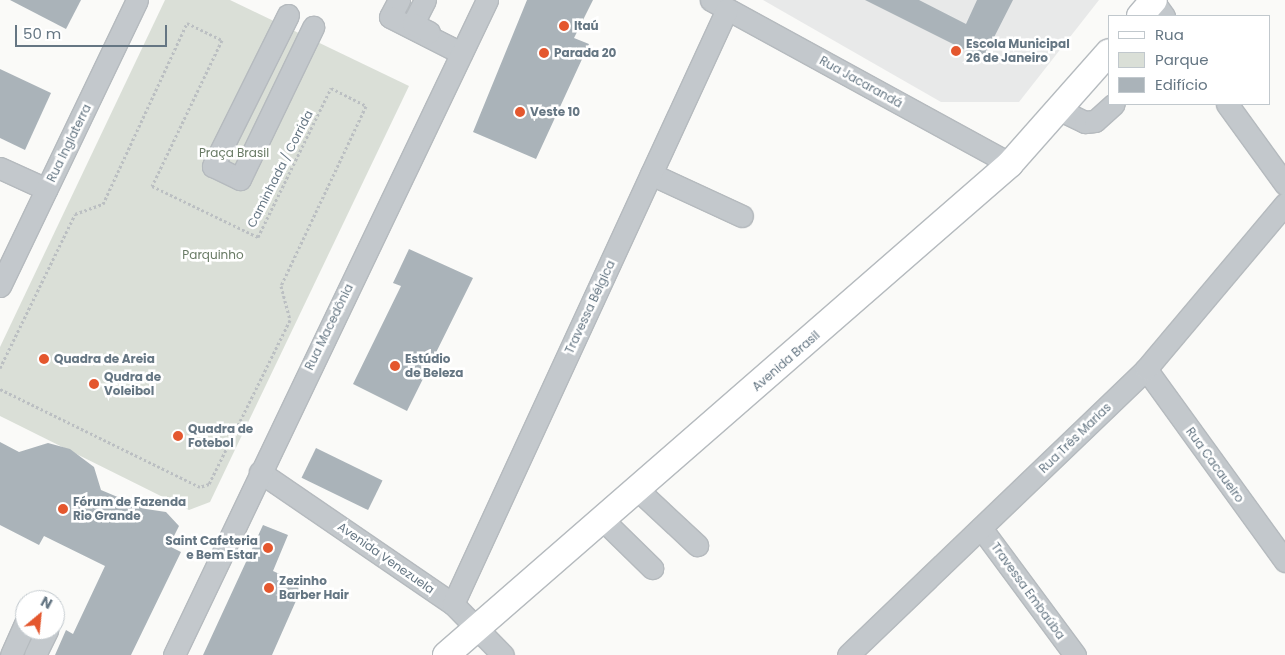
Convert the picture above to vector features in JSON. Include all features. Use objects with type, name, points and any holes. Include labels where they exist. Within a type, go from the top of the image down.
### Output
[{"type":"main road","name":"Avenida Brasil","points":[[446,655],[638,490],[1010,164],[1108,53]]},
{"type":"street","name":"Rua Inglaterra","points":[[0,286],[137,0]]},
{"type":"street","points":[[399,0],[390,17],[462,51]]},
{"type":"street","points":[[425,0],[414,24],[462,51]]},
{"type":"street","name":"Rua Macedônia","points":[[174,655],[487,0]]},
{"type":"street","name":"Rua Jacarandá","points":[[719,5],[1010,164]]},
{"type":"street","name":"Travessa Bélgica","points":[[453,604],[652,174],[719,5]]},
{"type":"street","points":[[288,15],[213,166],[240,179],[313,27]]},
{"type":"street","points":[[1058,109],[1085,122],[1095,121],[1113,105]]},
{"type":"street","points":[[1228,105],[1285,184]]},
{"type":"street","points":[[0,168],[46,189]]},
{"type":"street","points":[[652,174],[742,216]]},
{"type":"street","name":"Rua Três Marias","points":[[848,655],[1146,369],[1285,204]]},
{"type":"street","name":"Rua Cacaueiro","points":[[1146,369],[1285,561]]},
{"type":"street","name":"Avenida Venezuela","points":[[260,472],[453,604],[478,626],[503,655]]},
{"type":"street","points":[[638,490],[697,545]]},
{"type":"street","points":[[603,520],[652,568]]},
{"type":"street","name":"Travessa Embaúba","points":[[981,528],[1075,655]]},
{"type":"street","points":[[11,655],[18,640]]},
{"type":"street","points":[[35,655],[42,640]]},
{"type":"path","name":"Caminhada / Corrida","points":[[0,368],[75,214],[103,204],[187,24],[222,40],[152,186],[258,236],[331,88],[366,106],[281,286],[290,320],[206,487],[0,389]]},
{"type":"shaded area","name":"Escola Municipal 26 de Janeiro","points":[[763,0],[1099,0],[1019,102],[941,102]]},
{"type":"green space","name":"Praça Brasil","points":[[165,0],[230,0],[409,86],[210,502],[189,510],[0,416],[0,347]]},
{"type":"building","points":[[10,0],[81,0],[66,29]]},
{"type":"building","points":[[527,0],[593,0],[574,38],[589,44],[536,159],[473,132]]},
{"type":"building","points":[[865,0],[919,0],[966,24],[977,0],[1013,0],[983,59]]},
{"type":"building","points":[[0,69],[51,93],[25,150],[0,138]]},
{"type":"building","points":[[409,249],[473,278],[407,411],[353,384],[401,286],[393,283]]},
{"type":"building","name":"Fórum de Fazenda Rio Grande","points":[[0,442],[19,452],[48,443],[70,449],[94,467],[101,490],[146,509],[166,512],[179,526],[169,546],[181,552],[131,655],[55,655],[62,640],[65,640],[66,630],[73,634],[105,566],[44,536],[39,545],[0,525]]},
{"type":"building","points":[[316,448],[383,480],[368,510],[302,478]]},
{"type":"building","points":[[263,525],[288,535],[273,571],[303,585],[272,655],[203,655]]},
{"type":"place","name":"Itaú","points":[[564,26]]},
{"type":"place","name":"Escola Municipal 26 de Janeiro","points":[[956,51]]},
{"type":"place","name":"Parada 20","points":[[544,53]]},
{"type":"place","name":"Veste 10","points":[[520,112]]},
{"type":"place","name":"Quadra de Areia","points":[[44,359]]},
{"type":"place","name":"Estúdio de Beleza","points":[[395,366]]},
{"type":"place","name":"Qudra de Voleibol","points":[[94,384]]},
{"type":"place","name":"Quadra de Fotebol","points":[[178,436]]},
{"type":"place","name":"Fórum de Fazenda Rio Grande","points":[[63,509]]},
{"type":"place","name":"Saint Cafeteria e Bem Estar","points":[[268,548]]},
{"type":"place","name":"Zezinho Barber Hair","points":[[269,588]]},
{"type":"park label","name":"Parquinho","points":[[213,255]]}]
